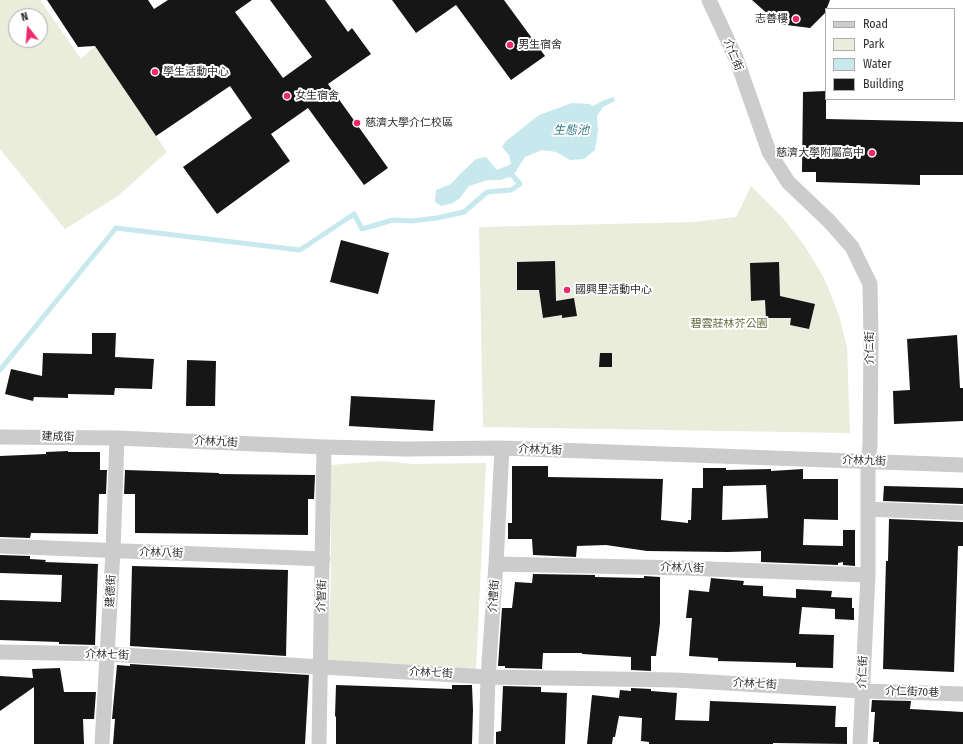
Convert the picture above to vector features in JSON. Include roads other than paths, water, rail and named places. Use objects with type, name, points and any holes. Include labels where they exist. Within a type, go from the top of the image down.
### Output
[{"type":"street","name":"介仁街","points":[[709,0],[736,58],[769,152],[788,182],[829,221],[852,247],[870,284],[868,575],[860,744]]},
{"type":"street","name":"建成街","points":[[0,437],[117,438]]},
{"type":"street","name":"介林九街","points":[[117,438],[324,447],[406,449],[502,448],[963,465]]},
{"type":"street","name":"建德街","points":[[102,744],[108,654],[117,438]]},
{"type":"street","name":"介智街","points":[[319,744],[324,447]]},
{"type":"street","name":"介禮街","points":[[486,744],[488,677],[502,448]]},
{"type":"street","points":[[868,509],[963,513]]},
{"type":"street","name":"介林八街","points":[[0,546],[323,559]]},
{"type":"street","name":"介林八街","points":[[496,564],[683,568],[868,575]]},
{"type":"street","name":"介林七街","points":[[0,652],[108,654],[488,677],[676,680],[862,691]]},
{"type":"street","name":"介仁街70巷","points":[[862,691],[963,694]]},
{"type":"water","name":"生態池","points":[[614,97],[615,101],[603,107],[597,116],[598,131],[595,150],[584,159],[570,160],[556,152],[542,150],[525,157],[513,176],[500,180],[488,180],[469,186],[460,198],[453,203],[441,206],[435,202],[436,190],[451,184],[476,159],[486,157],[497,170],[511,164],[509,155],[502,147],[506,141],[539,115],[572,103],[590,104],[593,106]]},
{"type":"waterway","points":[[0,370],[116,228],[300,250],[354,214],[362,229],[393,220],[412,221],[437,218],[464,212],[487,192],[511,190],[520,184],[513,176]]},
{"type":"place","name":"志善樓","points":[[796,19]]},
{"type":"place","name":"男生宿舍","points":[[510,45]]},
{"type":"place","name":"學生活動中心","points":[[155,72]]},
{"type":"place","name":"女生宿舍","points":[[287,96]]},
{"type":"place","name":"慈濟大學介仁校區","points":[[357,123]]},
{"type":"place","name":"慈濟大學附屬高中","points":[[872,153]]},
{"type":"place","name":"國興里活動中心","points":[[567,290]]},
{"type":"park label","name":"碧雲莊林芥公園","points":[[729,324]]}]
